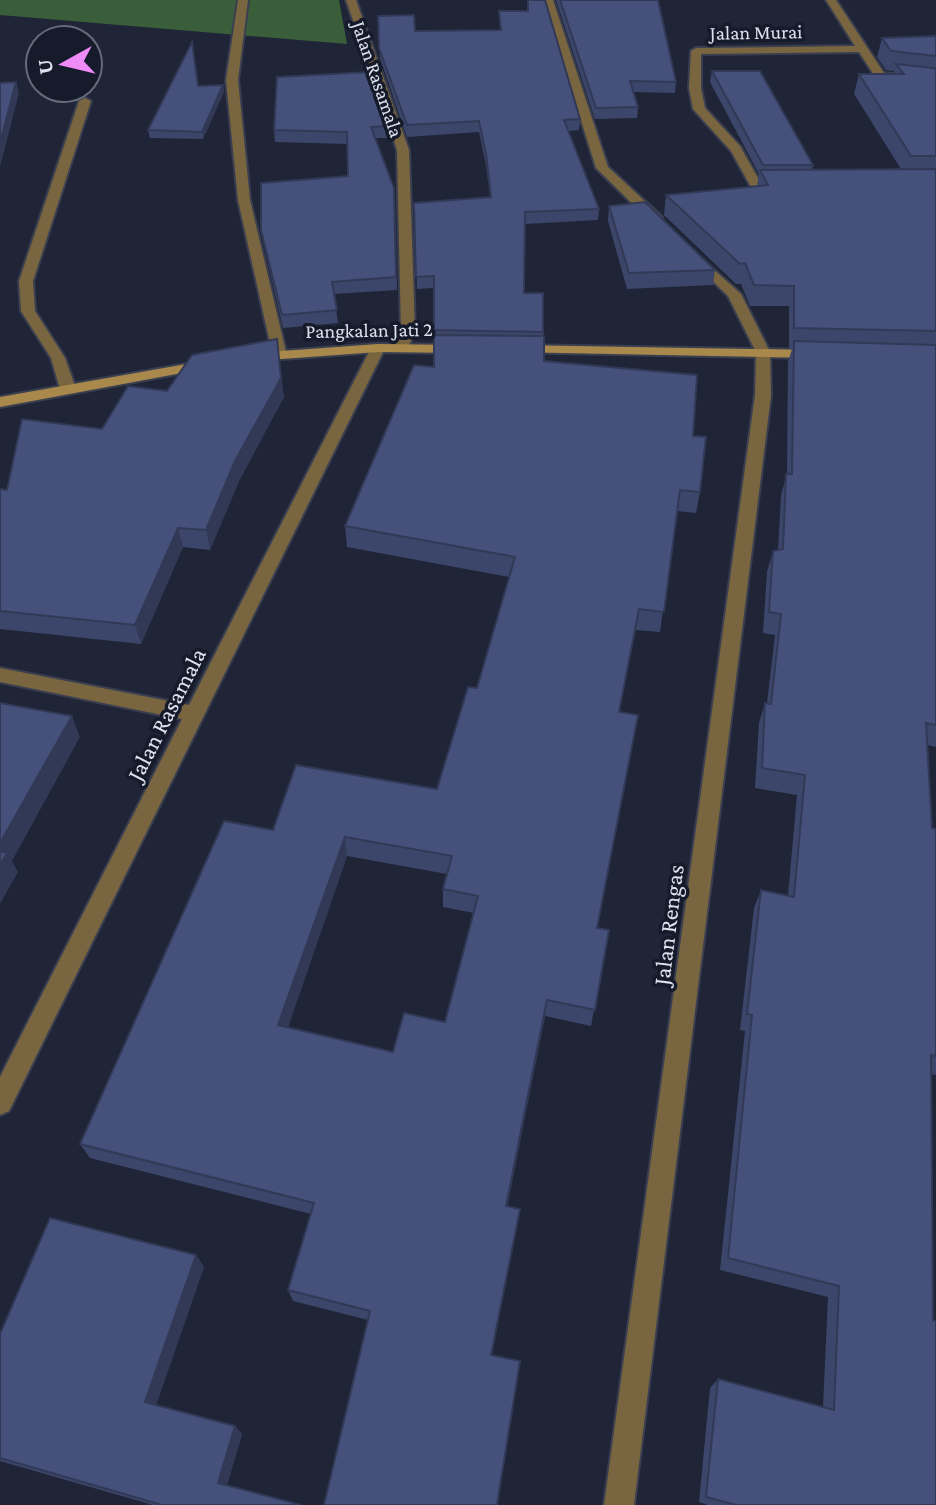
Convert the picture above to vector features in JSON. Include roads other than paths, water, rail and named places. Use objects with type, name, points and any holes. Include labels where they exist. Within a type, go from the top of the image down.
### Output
[{"type":"street","points":[[243,0],[232,80],[244,200],[279,352]]},
{"type":"street","name":"Jalan Rasamala","points":[[351,0],[403,150],[408,333],[401,348]]},
{"type":"street","points":[[548,0],[602,168],[668,231]]},
{"type":"street","points":[[831,0],[880,76],[934,81],[936,88]]},
{"type":"street","name":"Jalan Murai","points":[[802,184],[755,184],[736,149],[699,109],[695,88],[696,51],[863,49]]},
{"type":"street","points":[[68,389],[58,358],[28,311],[26,281],[84,104]]},
{"type":"street","points":[[679,242],[734,294],[763,352]]},
{"type":"street","name":"Jalan Rasamala","points":[[0,1103],[378,348]]},
{"type":"street","name":"Pangkalan Jati 2","points":[[0,402],[279,352],[401,348],[826,354]]},
{"type":"street","name":"Jalan Rengas","points":[[619,1505],[763,395],[763,352]]},
{"type":"street","points":[[0,675],[195,714]]}]
